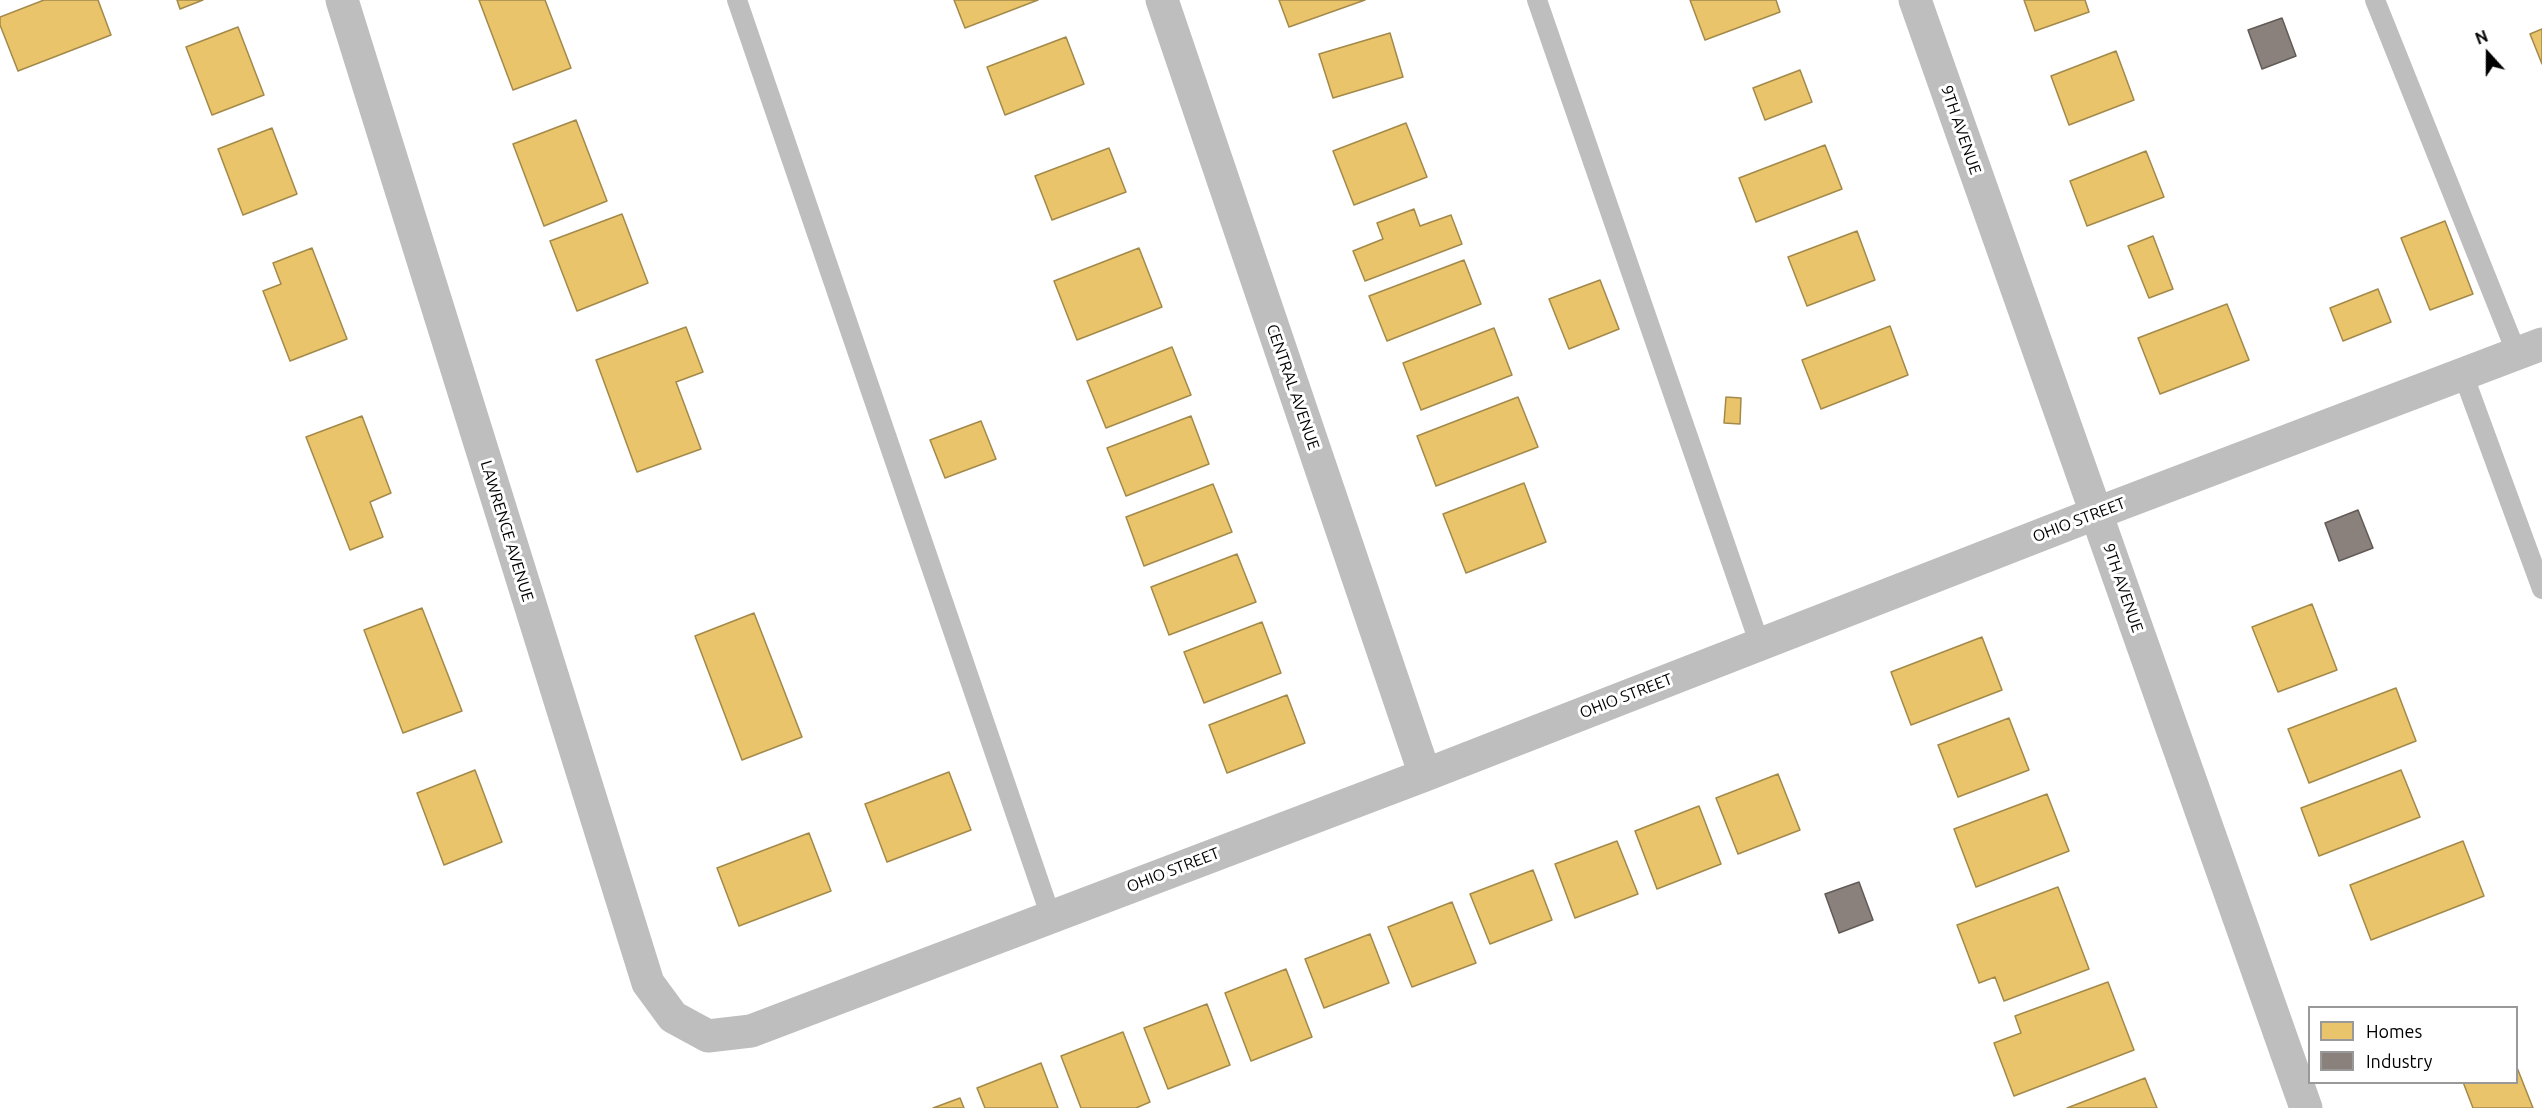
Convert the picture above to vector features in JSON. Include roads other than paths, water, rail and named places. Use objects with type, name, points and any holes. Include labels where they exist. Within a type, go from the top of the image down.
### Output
[{"type":"street","name":"LAWRENCE AVENUE","points":[[342,0],[648,982],[673,1017],[708,1036]]},
{"type":"street","name":"CENTRAL AVENUE","points":[[1162,0],[1425,775]]},
{"type":"street","name":"9TH AVENUE","points":[[1915,0],[2306,1108]]},
{"type":"street","name":"OHIO STREET","points":[[708,1036],[751,1031],[1425,775],[2097,513],[2529,349]]},
{"type":"lane","points":[[737,0],[1051,917]]},
{"type":"lane","points":[[1538,0],[1760,645]]},
{"type":"lane","points":[[2375,0],[2529,349]]},
{"type":"lane","points":[[2463,374],[2542,589]]}]
